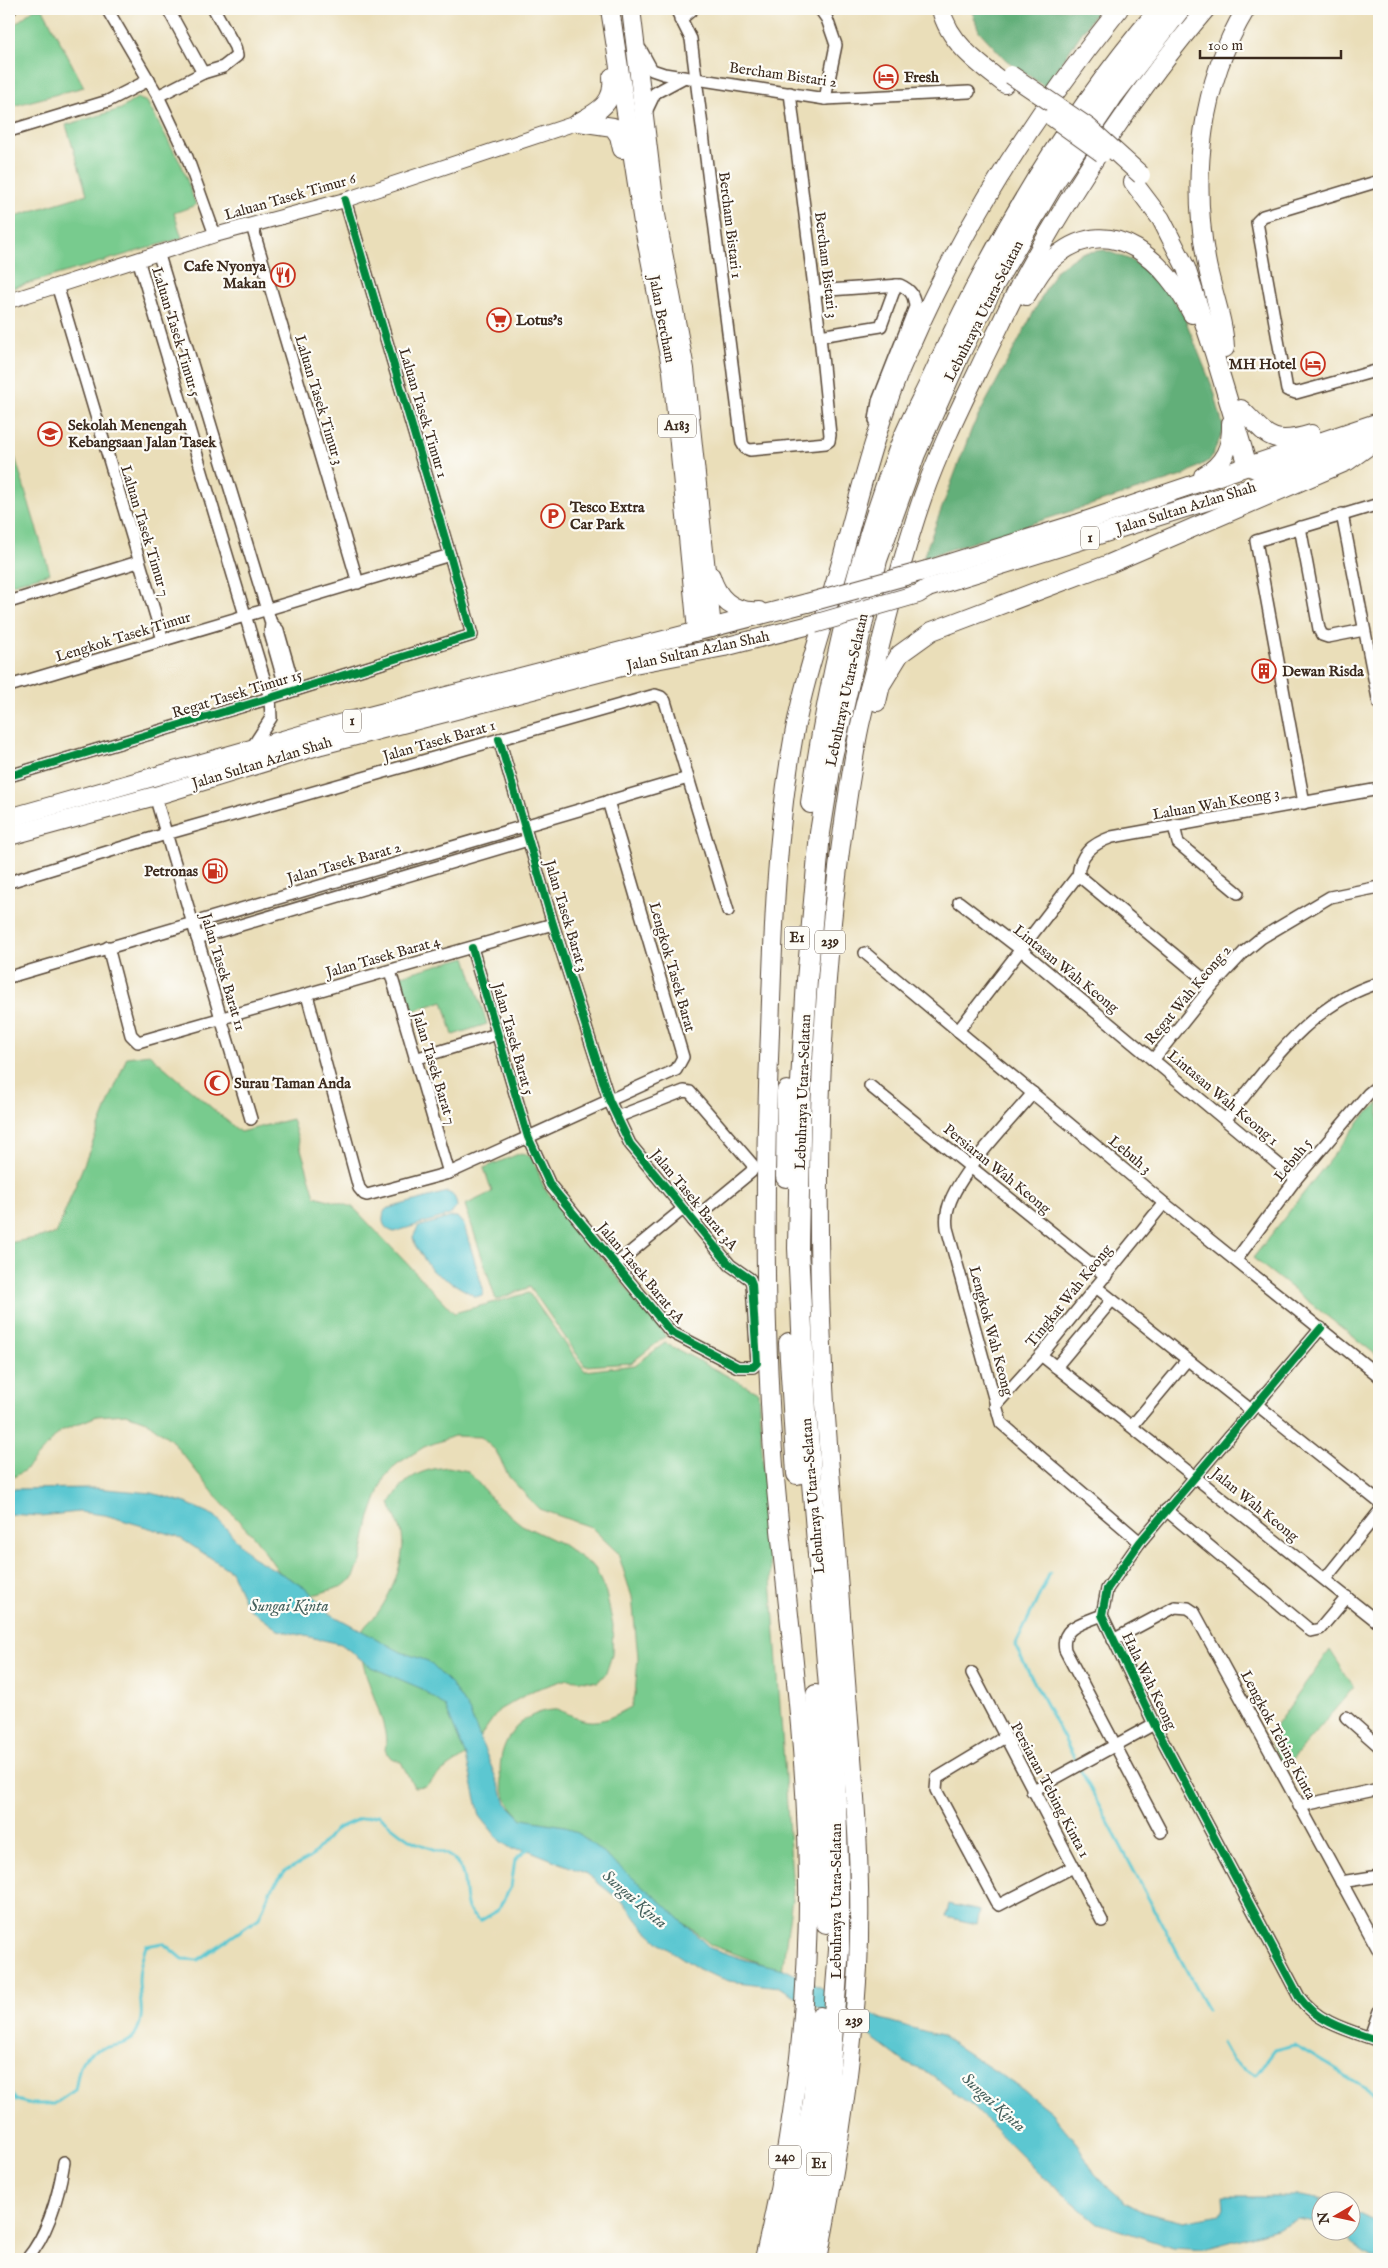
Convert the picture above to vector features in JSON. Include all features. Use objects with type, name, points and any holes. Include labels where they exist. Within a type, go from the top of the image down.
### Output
[{"type":"highway","name":"Lebuhraya Utara–Selatan","points":[[782,2259],[813,2102],[824,1950],[817,1712],[792,1407],[786,1265],[788,1079],[793,984],[807,828],[818,750],[833,676],[861,563],[902,442],[992,254],[1081,111],[1160,9]]},
{"type":"highway","name":"Lebuhraya Utara–Selatan","points":[[824,1950],[839,1890],[834,1748],[806,1410],[798,1248],[801,1082],[807,980],[820,833],[832,757],[877,560],[915,454],[959,356],[992,288],[1054,182],[1112,97],[1180,9]]},
{"type":"highway","name":"Lebuhraya Utara–Selatan","points":[[800,2259],[825,2131],[815,2060]]},
{"type":"main road","points":[[579,122],[600,110],[609,102],[612,92],[604,9]]},
{"type":"main road","name":"Jalan Bercham","points":[[610,9],[643,224],[672,371],[694,588],[705,632]]},
{"type":"main road","points":[[619,9],[623,58],[621,89]]},
{"type":"main road","points":[[941,9],[954,37],[977,62],[1088,127],[1137,179],[1165,205],[1189,248],[1235,406],[1262,465],[1282,471],[1375,443]]},
{"type":"main road","points":[[953,9],[965,34],[1008,80]]},
{"type":"main road","name":"239","points":[[818,2259],[834,2182],[849,2079],[858,1962],[857,1820],[826,1405],[819,1205],[829,951],[845,816],[857,739],[884,630],[924,492],[951,427],[1025,274],[1072,196],[1186,32],[1206,9]]},
{"type":"main road","points":[[1220,351],[1225,336],[1210,283],[1203,242],[1199,185],[1201,150],[1212,91],[1222,60],[1246,9]]},
{"type":"main road","name":"240","points":[[764,2259],[783,2172],[815,2060],[824,1950],[805,1793],[774,1466],[768,1370],[765,1218],[773,937],[784,798],[794,735],[812,657],[882,416],[908,351],[965,234],[1005,168],[1117,10]]},
{"type":"main road","points":[[601,124],[615,117],[624,109],[634,94],[629,46],[632,21]]},
{"type":"main road","name":"Jalan Bercham","points":[[632,21],[656,215],[685,369],[694,460],[705,632]]},
{"type":"main road","points":[[579,122],[613,126],[619,136],[634,203],[643,224]]},
{"type":"main road","points":[[951,427],[976,389],[1023,300],[1041,272],[1064,250],[1087,240],[1126,243],[1150,256],[1181,292],[1205,344],[1220,351]]},
{"type":"main road","points":[[1235,406],[1269,435],[1283,440],[1294,439],[1379,413]]},
{"type":"main road","points":[[1183,487],[1209,472],[1227,453],[1232,436],[1235,406]]},
{"type":"main road","name":"Jalan Sultan Azlan Shah","points":[[927,579],[1079,523],[1183,487],[1262,465],[1379,422]]},
{"type":"main road","points":[[845,816],[881,685],[900,654],[917,641],[932,631],[1109,564],[1222,516],[1348,461],[1375,443]]},
{"type":"main road","name":"Jalan Sultan Azlan Shah","points":[[9,836],[155,796],[321,745],[629,665],[733,645],[811,615],[927,579],[1272,482],[1375,443]]},
{"type":"main road","points":[[694,460],[698,467],[711,577],[715,588],[723,600],[734,608],[746,612],[783,609]]},
{"type":"main road","points":[[1220,496],[1247,479],[1262,465]]},
{"type":"main road","points":[[622,652],[672,630],[682,623],[690,614],[694,588]]},
{"type":"main road","name":"Jalan Sultan Azlan Shah","points":[[9,818],[346,722],[705,632],[783,609],[811,615]]},
{"type":"main road","points":[[678,656],[698,646],[705,632],[724,639],[811,615]]},
{"type":"street","points":[[107,9],[158,96],[187,157],[215,234]]},
{"type":"street","points":[[168,9],[203,73]]},
{"type":"street","points":[[158,96],[203,73],[231,63],[236,56],[235,47],[214,9]]},
{"type":"street","points":[[678,14],[694,9]]},
{"type":"street","points":[[820,9],[828,19],[836,45],[825,100]]},
{"type":"street","name":"Bercham Bistari 1","points":[[678,14],[691,39],[745,448],[750,450],[826,443],[829,441]]},
{"type":"street","name":"Bercham Bistari 2","points":[[632,21],[645,60],[652,70],[684,78],[696,78],[825,100],[969,92]]},
{"type":"street","name":"Bercham Bistari 2","points":[[644,115],[655,93],[684,78]]},
{"type":"street","points":[[9,131],[108,101],[149,80]]},
{"type":"street","name":"Bercham Bistari 3","points":[[790,94],[815,291],[829,441]]},
{"type":"street","name":"Laluan Tasek Timur 6","points":[[9,301],[215,234],[252,226],[345,200],[579,122]]},
{"type":"street","points":[[1379,181],[1263,216],[1257,222],[1287,390],[1296,393],[1379,370]]},
{"type":"street","name":"Laluan Tasek Timur 1","points":[[345,200],[472,635]]},
{"type":"street","name":"Laluan Tasek Timur 3","points":[[252,226],[358,582]]},
{"type":"street","points":[[158,252],[271,623],[278,630],[291,692]]},
{"type":"street","name":"Laluan Tasek Timur 5","points":[[138,259],[246,615]]},
{"type":"street","points":[[815,291],[896,285],[908,289],[914,296],[915,307],[878,401],[868,461]]},
{"type":"street","points":[[820,336],[881,326],[896,285]]},
{"type":"street","name":"Laluan Tasek Timur 7","points":[[57,286],[138,562],[163,640]]},
{"type":"street","points":[[1304,803],[1256,540],[1379,504]]},
{"type":"street","points":[[1342,514],[1379,704]]},
{"type":"street","points":[[1300,527],[1319,629],[1322,635],[1328,637],[1364,630]]},
{"type":"street","name":"Lengkok Tasek Timur","points":[[9,686],[450,555]]},
{"type":"street","points":[[9,602],[138,562]]},
{"type":"street","points":[[246,615],[270,698],[271,718],[251,749]]},
{"type":"street","name":"Regat Tasek Timur 15","points":[[9,776],[291,692],[472,635]]},
{"type":"street","name":"Jalan Tasek Barat 1","points":[[9,882],[166,834],[655,695],[665,701],[728,911]]},
{"type":"street","name":"Jalan Tasek Barat 3","points":[[499,739],[553,924],[609,1100]]},
{"type":"street","name":"Jalan Tasek Barat 2","points":[[9,977],[688,778]]},
{"type":"street","name":"Laluan Wah Keong 3","points":[[958,1031],[1078,875],[1083,856],[1089,849],[1102,841],[1379,789]]},
{"type":"street","name":"Jalan Tasek Barat 11","points":[[155,796],[251,1119]]},
{"type":"street","name":"Lengkok Tasek Barat","points":[[307,995],[359,1188],[364,1194],[372,1195],[449,1173],[676,1070],[683,1057],[608,801]]},
{"type":"street","points":[[1174,826],[1178,843],[1238,893]]},
{"type":"street","points":[[197,938],[528,840]]},
{"type":"street","points":[[1078,875],[1212,986]]},
{"type":"street","name":"Regat Wah Keong 2","points":[[1153,1060],[1212,986],[1261,938],[1330,897],[1379,887]]},
{"type":"street","name":"Lintasan Wah Keong","points":[[959,902],[1020,949],[1153,1060]]},
{"type":"street","name":"Jalan Tasek Barat 4","points":[[108,948],[131,1035],[138,1042],[553,924]]},
{"type":"street","name":"Jalan Tasek Barat 5","points":[[472,948],[528,1137]]},
{"type":"street","name":"Lebuh 3","points":[[865,953],[1164,1203],[1379,1376]]},
{"type":"street","name":"Jalan Tasek Barat 7","points":[[390,971],[449,1173]]},
{"type":"street","points":[[1226,1119],[1289,1042],[1312,1019],[1357,989],[1379,983]]},
{"type":"street","points":[[415,1058],[497,1034]]},
{"type":"street","name":"Lintasan Wah Keong 1","points":[[1153,1060],[1296,1179]]},
{"type":"street","name":"Lebuh 5","points":[[1236,1260],[1296,1179],[1368,1094],[1379,1085]]},
{"type":"street","name":"Persiaran Wah Keong","points":[[870,1086],[1106,1276]]},
{"type":"street","points":[[617,1117],[684,1091],[690,1092],[752,1164],[754,1168],[751,1172],[692,1220]]},
{"type":"street","name":"Lengkok Wah Keong","points":[[1033,1093],[971,1168],[949,1203],[946,1215],[947,1228],[995,1406],[1004,1427],[1140,1542]]},
{"type":"street","name":"Jalan Tasek Barat 3A","points":[[609,1100],[630,1144],[730,1264],[750,1279],[754,1315]]},
{"type":"street","name":"Jalan Tasek Barat 5A","points":[[528,1137],[550,1186],[671,1332],[741,1368],[753,1367],[756,1363],[754,1315]]},
{"type":"street","name":"Tingkat Wah Keong","points":[[995,1406],[1041,1355],[1164,1203]]},
{"type":"street","points":[[615,1265],[683,1209]]},
{"type":"street","points":[[1096,1287],[1187,1360],[1254,1407],[1379,1502]]},
{"type":"street","points":[[1056,1367],[1112,1300]]},
{"type":"street","points":[[1161,1832],[1065,1650],[1063,1641],[1065,1634],[1074,1627],[1102,1615],[1107,1589],[1140,1542],[1321,1328]]},
{"type":"street","name":"Jalan Wah Keong","points":[[1041,1355],[1379,1623]]},
{"type":"street","points":[[1132,1426],[1187,1360]]},
{"type":"street","points":[[1166,1510],[1311,1631],[1320,1629],[1347,1597]]},
{"type":"street","points":[[1325,1579],[1379,1512]]},
{"type":"street","name":"Lengkok Tebing Kinta","points":[[1113,1640],[1175,1607],[1188,1608],[1194,1612],[1341,1882],[1376,1936],[1379,1951]]},
{"type":"street","name":"Hala Wah Keong","points":[[1102,1615],[1154,1724],[1306,2008],[1324,2020],[1374,2039]]},
{"type":"street","name":"Persiaran Tebing Kinta 1","points":[[972,1674],[1102,1921]]},
{"type":"street","points":[[1346,1717],[1379,1746]]},
{"type":"street","points":[[1032,1791],[1154,1724]]},
{"type":"street","points":[[1005,1737],[938,1778],[936,1790],[999,1905],[1073,1867]]},
{"type":"street","points":[[1299,1806],[1379,1788]]},
{"type":"street","points":[[1341,1882],[1379,1876]]},
{"type":"street","points":[[1374,2039],[1379,2015]]},
{"type":"street","points":[[27,2259],[44,2228],[61,2181],[64,2162]]},
{"type":"green space","points":[[34,9],[43,9],[84,87],[9,107],[9,29]]},
{"type":"green space","points":[[971,9],[1098,9],[1045,87],[1006,60],[979,31]]},
{"type":"green space","points":[[137,98],[147,102],[182,166],[196,205],[174,213],[182,238],[9,289],[9,218],[87,194],[66,125],[121,109]]},
{"type":"green space","points":[[1104,250],[1131,260],[1163,283],[1183,314],[1214,391],[1224,430],[1210,460],[1182,476],[923,558],[972,428],[1056,270],[1081,253]]},
{"type":"green space","points":[[15,457],[50,573],[9,585],[9,458]]},
{"type":"green space","points":[[466,957],[487,1024],[453,1035],[443,1001],[410,1012],[399,976]]},
{"type":"green space","points":[[149,1054],[240,1132],[292,1119],[315,1196],[353,1207],[454,1313],[529,1293],[585,1371],[635,1365],[665,1343],[758,1392],[793,1891],[782,1971],[711,1945],[662,1905],[522,1819],[508,1802],[502,1787],[501,1757],[513,1731],[524,1721],[537,1714],[553,1710],[561,1711],[583,1720],[597,1721],[604,1720],[631,1707],[635,1695],[638,1657],[632,1597],[618,1553],[591,1527],[539,1509],[509,1477],[496,1451],[481,1437],[454,1436],[424,1447],[397,1464],[384,1478],[369,1520],[361,1561],[354,1577],[343,1586],[317,1594],[306,1594],[279,1572],[255,1538],[220,1501],[171,1440],[146,1421],[126,1414],[97,1416],[61,1431],[25,1470],[9,1480],[9,1243],[56,1234],[127,1057]]},
{"type":"green space","points":[[1379,1103],[1379,1357],[1253,1258],[1363,1117]]},
{"type":"green space","points":[[521,1153],[533,1158],[544,1188],[666,1336],[631,1363],[585,1366],[530,1287],[496,1300],[465,1205],[492,1192],[484,1168]]},
{"type":"green space","points":[[448,1467],[468,1471],[496,1504],[522,1525],[562,1544],[595,1568],[606,1593],[613,1625],[612,1655],[606,1673],[598,1682],[567,1679],[534,1690],[499,1710],[467,1755],[425,1786],[414,1787],[401,1762],[391,1758],[385,1750],[384,1726],[368,1681],[361,1650],[361,1635],[389,1594],[401,1562],[403,1540],[390,1503],[407,1481],[414,1476],[429,1470]]},
{"type":"green space","points":[[1330,1650],[1354,1687],[1290,1762],[1279,1761],[1269,1735]]},
{"type":"water","points":[[447,1192],[455,1198],[457,1207],[450,1215],[394,1232],[384,1225],[384,1212],[389,1208]]},
{"type":"water","points":[[457,1217],[464,1225],[483,1289],[482,1295],[476,1297],[432,1271],[415,1245],[413,1237],[418,1227]]},
{"type":"water","name":"Sungai Kinta","points":[[94,1488],[152,1493],[186,1503],[215,1516],[251,1556],[306,1588],[329,1613],[401,1652],[428,1661],[451,1684],[469,1711],[506,1803],[522,1819],[565,1826],[585,1838],[664,1904],[710,1948],[746,1960],[784,1969],[881,2019],[941,2036],[1018,2086],[1051,2112],[1078,2145],[1095,2175],[1125,2202],[1143,2212],[1183,2222],[1221,2215],[1224,2208],[1223,2196],[1301,2196],[1310,2198],[1310,2221],[1298,2219],[1277,2229],[1204,2249],[1172,2247],[1098,2223],[1041,2175],[972,2106],[929,2073],[907,2064],[870,2036],[779,1987],[729,1981],[702,1971],[664,1946],[642,1926],[625,1904],[585,1873],[528,1850],[512,1849],[500,1841],[480,1816],[466,1757],[445,1706],[420,1688],[371,1667],[341,1644],[278,1630],[247,1607],[231,1571],[177,1536],[105,1515],[79,1512],[40,1516],[9,1514],[9,1489]]},
{"type":"water","points":[[949,1904],[980,1911],[977,1924],[946,1917]]},
{"type":"water","points":[[1360,2214],[1379,2224],[1379,2259],[1348,2240],[1360,2240]]},
{"type":"waterway","points":[[1050,1573],[1015,1646],[1207,2009]]},
{"type":"waterway","points":[[9,2091],[16,2100],[32,2104],[54,2104],[75,2090],[80,2067],[83,2060],[89,2054],[95,2050],[130,2041],[138,2029],[141,2015],[139,1980],[146,1946],[163,1943],[182,1959],[198,1960],[259,1918],[270,1891],[285,1871],[310,1858],[336,1829],[359,1819],[378,1815],[409,1839],[452,1858],[457,1863],[464,1878],[468,1909],[480,1921],[497,1911],[511,1887],[515,1860],[530,1847]]},
{"type":"waterway","points":[[1222,2043],[1232,2061],[1256,2075],[1275,2050],[1295,2045],[1379,2096]]},
{"type":"cycle path","points":[[9,776],[472,635],[345,200]]},
{"type":"cycle path","points":[[472,948],[528,1137],[550,1185],[671,1332],[738,1367],[753,1367],[757,1363],[752,1284],[750,1279],[730,1265],[630,1144],[609,1100],[553,924],[499,739]]},
{"type":"cycle path","points":[[1321,1328],[1140,1542],[1107,1589],[1102,1615],[1154,1724],[1299,1997],[1306,2006],[1325,2020],[1346,2030],[1379,2041]]},
{"type":"place","name":"Fresh","points":[[886,77]]},
{"type":"place","name":"Cafe Nyonya Makan","points":[[283,275]]},
{"type":"place","name":"Lotus's","points":[[499,320]]},
{"type":"place","name":"MH Hotel","points":[[1313,364]]},
{"type":"place","name":"Sekolah Menengah Kebangsaan Jalan Tasek","points":[[50,434]]},
{"type":"place","name":"Tesco Extra Car Park","points":[[553,516]]},
{"type":"place","name":"Dewan Risda","points":[[1264,671]]},
{"type":"place","name":"Petronas","points":[[215,871]]},
{"type":"place","name":"Surau Taman Anda","points":[[217,1083]]}]
